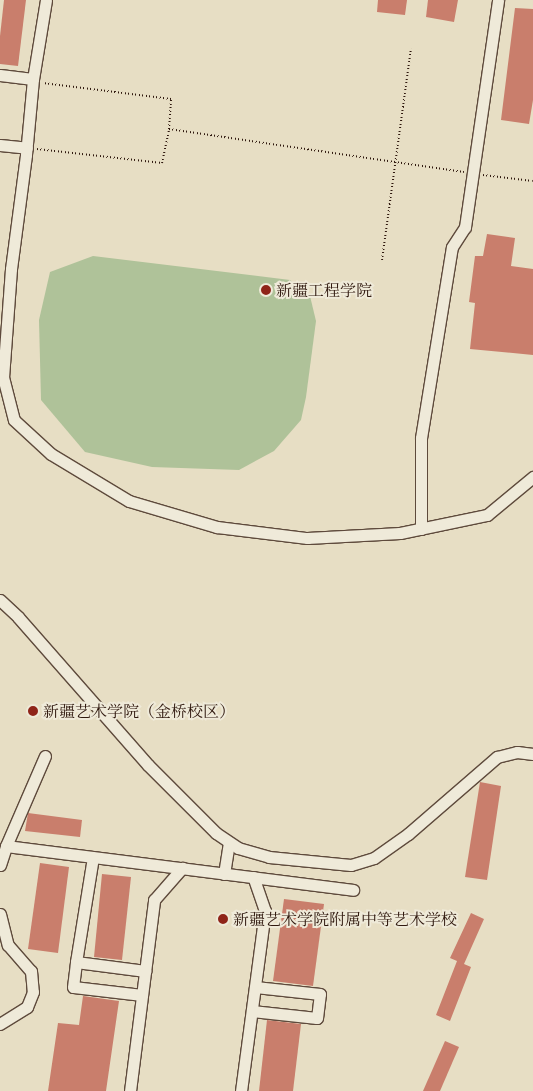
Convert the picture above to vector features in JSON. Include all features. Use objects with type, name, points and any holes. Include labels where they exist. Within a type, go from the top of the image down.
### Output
[{"type":"street","points":[[46,0],[33,80],[26,155],[6,269],[3,377],[14,420],[51,454],[129,501],[217,527],[308,538],[400,533],[487,514],[533,477]]},
{"type":"street","points":[[421,529],[421,438],[452,247],[465,227],[498,0]]},
{"type":"street","points":[[0,75],[33,80]]},
{"type":"street","points":[[0,145],[27,148]]},
{"type":"street","points":[[0,600],[18,617],[148,765],[216,833],[238,848],[269,857],[351,865],[374,858],[408,834],[497,757],[517,752],[533,754]]},
{"type":"street","points":[[0,865],[6,846],[45,756]]},
{"type":"street","points":[[224,874],[228,842]]},
{"type":"street","points":[[6,846],[353,890]]},
{"type":"street","points":[[93,857],[73,987],[142,996]]},
{"type":"street","points":[[130,1091],[154,900],[182,868]]},
{"type":"street","points":[[241,1091],[265,911],[253,877]]},
{"type":"street","points":[[0,914],[8,945],[31,971],[33,992],[27,1007],[0,1024]]},
{"type":"street","points":[[76,962],[146,970]]},
{"type":"street","points":[[252,1011],[317,1018],[320,994],[255,987]]},
{"type":"path","points":[[382,260],[411,49]]},
{"type":"path","points":[[27,148],[162,163],[169,129],[171,99],[33,80]]},
{"type":"path","points":[[169,129],[533,181]]},
{"type":"green space","points":[[93,256],[290,280],[310,296],[316,321],[301,420],[274,451],[239,470],[152,467],[85,452],[41,400],[39,320],[50,272]]},
{"type":"building","points":[[4,0],[26,0],[18,66],[0,64],[0,36]]},
{"type":"building","points":[[378,0],[407,0],[405,15],[377,12]]},
{"type":"building","points":[[428,0],[458,0],[454,22],[426,17]]},
{"type":"building","points":[[515,8],[533,9],[533,100],[529,124],[501,120]]},
{"type":"building","points":[[487,234],[515,238],[511,266],[533,269],[533,355],[470,349],[475,303],[469,302],[475,256],[483,256]]},
{"type":"building","points":[[480,782],[501,786],[487,880],[465,877]]},
{"type":"building","points":[[28,813],[82,820],[80,837],[25,831]]},
{"type":"building","points":[[40,863],[69,867],[58,953],[28,949]]},
{"type":"building","points":[[102,874],[131,877],[122,960],[94,957]]},
{"type":"building","points":[[284,899],[324,904],[313,986],[273,981]]},
{"type":"building","points":[[471,913],[484,919],[464,964],[471,967],[450,1021],[436,1015],[457,961],[450,958]]},
{"type":"building","points":[[83,996],[119,1001],[106,1091],[48,1091],[58,1023],[79,1025]]},
{"type":"building","points":[[267,1020],[301,1024],[293,1091],[259,1091]]},
{"type":"building","points":[[445,1041],[459,1047],[440,1091],[423,1091]]},
{"type":"place","name":"新疆工程学院","points":[[266,290]]},
{"type":"place","name":"新疆艺术学院（金桥校区）","points":[[33,711]]},
{"type":"place","name":"新疆艺术学院附属中等艺术学校","points":[[223,919]]}]
